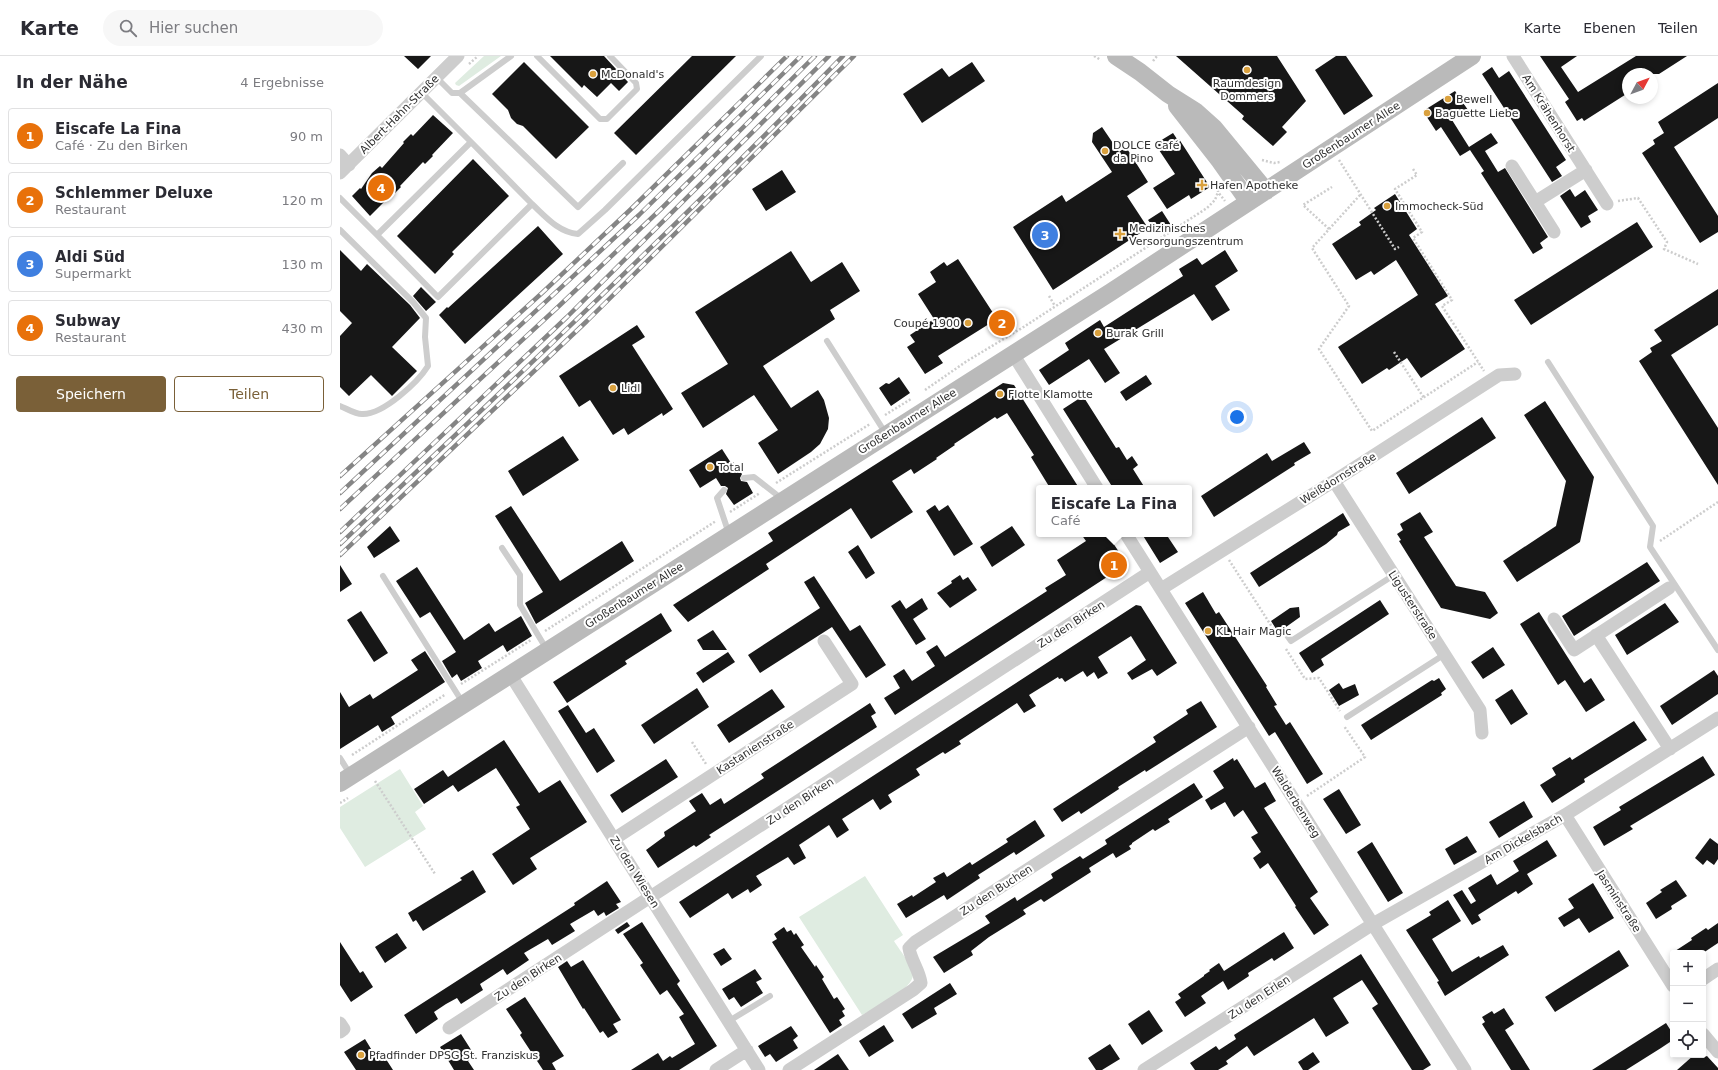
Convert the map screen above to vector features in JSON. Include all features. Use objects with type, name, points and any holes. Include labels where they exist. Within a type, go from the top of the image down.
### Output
[{"type":"main road","name":"Großenbaumer Allee","points":[[343,769],[458,696],[510,674],[543,643],[730,534],[781,501],[882,427],[1013,354],[1233,213],[1472,56]]},
{"type":"main road","points":[[1109,59],[1140,72],[1168,94],[1195,111],[1214,128],[1266,191]]},
{"type":"main road","points":[[1168,94],[1223,165],[1249,202]]},
{"type":"street","name":"Albert-Hahn-Straße","points":[[343,164],[458,56]]},
{"type":"street","name":"Am Krähenhorst","points":[[1513,56],[1607,204]]},
{"type":"street","points":[[1512,166],[1554,232]]},
{"type":"street","points":[[1535,202],[1586,170]]},
{"type":"street","points":[[1013,354],[1095,485]]},
{"type":"street","name":"Weißdornstraße","points":[[1161,589],[1334,481],[1499,375],[1515,374]]},
{"type":"street","name":"Ligusterstraße","points":[[1334,481],[1480,710],[1482,733]]},
{"type":"street","name":"Walderbenweg","points":[[1128,537],[1465,1070]]},
{"type":"street","name":"Zu den Birken","points":[[449,1028],[1150,572]]},
{"type":"street","points":[[1554,619],[1574,650],[1668,588]]},
{"type":"street","points":[[1596,635],[1670,749]]},
{"type":"street","name":"Kastanienstraße","points":[[614,839],[852,684],[824,641]]},
{"type":"street","name":"Zu den Wiesen","points":[[510,674],[759,1070]]},
{"type":"street","name":"Am Dickelsbach","points":[[1373,924],[1565,815],[1718,718]]},
{"type":"street","name":"Zu den Buchen","points":[[789,1070],[913,990],[921,983],[920,973],[910,956],[909,948],[915,942],[1249,727]]},
{"type":"street","name":"Jasminstraße","points":[[1565,815],[1670,981]]},
{"type":"street","name":"Zu den Erlen","points":[[1144,1070],[1373,924]]},
{"type":"street","points":[[1706,977],[1718,969]]},
{"type":"street","points":[[1706,1038],[1718,1052]]},
{"type":"street","points":[[716,1070],[747,1050]]},
{"type":"lane","points":[[436,77],[452,93],[460,93],[511,56]]},
{"type":"lane","points":[[537,56],[600,119],[607,119],[637,88],[636,83],[610,56]]},
{"type":"lane","points":[[421,92],[553,224],[569,233],[578,234],[760,56]]},
{"type":"lane","points":[[460,93],[578,207],[623,163]]},
{"type":"lane","points":[[377,235],[472,142]]},
{"type":"lane","points":[[340,198],[438,297],[532,204]]},
{"type":"lane","points":[[340,230],[413,302],[426,318],[425,337],[428,366],[422,376],[380,410],[362,414],[340,406]]},
{"type":"lane","points":[[827,341],[882,427]]},
{"type":"lane","points":[[1548,362],[1652,526],[1650,547],[1718,650]]},
{"type":"lane","points":[[744,478],[754,477],[777,495],[781,501]]},
{"type":"lane","points":[[724,490],[717,498],[730,534]]},
{"type":"lane","points":[[502,548],[520,576],[520,605],[543,643]]},
{"type":"lane","points":[[1284,631],[1291,641],[1394,575]]},
{"type":"lane","points":[[383,576],[458,696]]},
{"type":"lane","points":[[1346,718],[1444,654]]},
{"type":"lane","points":[[729,1021],[770,996]]},
{"type":"path","points":[[1094,56],[1109,59]]},
{"type":"path","points":[[1153,61],[1157,56]]},
{"type":"path","points":[[1331,148],[1395,249],[1399,247]]},
{"type":"path","points":[[1360,195],[1312,248],[1349,306],[1319,349],[1372,431],[1478,362],[1442,306],[1452,300],[1412,239],[1422,232],[1395,189],[1417,175],[1413,169]]},
{"type":"path","points":[[924,391],[967,361],[1207,208],[1215,200],[1218,192],[1218,184]]},
{"type":"path","points":[[1329,229],[1303,205],[1332,187]]},
{"type":"path","points":[[1218,192],[1233,213]]},
{"type":"path","points":[[1607,204],[1638,198],[1667,242],[1664,249],[1698,264]]},
{"type":"path","points":[[1049,296],[1055,306]]},
{"type":"path","points":[[1394,352],[1424,398]]},
{"type":"path","points":[[343,769],[543,643],[723,516],[768,488],[882,427],[917,395]]},
{"type":"path","points":[[1650,547],[1718,502]]},
{"type":"path","points":[[1223,550],[1276,633]]},
{"type":"path","points":[[1291,641],[1284,646],[1305,679],[1319,678],[1346,718],[1343,724],[1365,757],[1296,803]]},
{"type":"path","points":[[692,742],[713,775]]},
{"type":"path","points":[[375,781],[435,874]]},
{"type":"shaded area","points":[[484,56],[501,56],[459,86],[456,85],[455,83]]},
{"type":"shaded area","points":[[400,769],[423,806],[415,812],[426,829],[365,867],[340,828],[340,807]]},
{"type":"shaded area","points":[[865,876],[903,935],[894,941],[908,961],[913,973],[912,979],[908,985],[901,991],[884,1003],[862,1015],[799,917]]},
{"type":"building","points":[[404,56],[431,56],[418,69]]},
{"type":"building","name":"McDonald's","points":[[550,56],[604,56],[628,82],[619,91],[611,83],[597,97],[584,85],[582,88]]},
{"type":"building","points":[[692,56],[736,56],[636,155],[614,133]]},
{"type":"building","points":[[1176,56],[1277,56],[1306,101],[1282,127],[1287,132],[1273,146],[1242,119],[1244,116]]},
{"type":"building","points":[[1336,56],[1346,56],[1373,96],[1344,115],[1315,70]]},
{"type":"building","points":[[1540,56],[1577,56],[1561,67],[1578,92],[1636,56],[1687,56],[1659,74],[1658,68],[1622,68],[1622,97],[1584,121],[1582,118],[1577,121],[1565,102],[1569,99]]},
{"type":"building","points":[[524,62],[589,127],[556,159],[523,126],[517,124],[511,118],[508,110],[492,94]]},
{"type":"building","points":[[972,62],[985,81],[922,123],[903,94],[942,68],[949,77]]},
{"type":"building","points":[[1492,67],[1499,78],[1509,71],[1566,160],[1556,167],[1562,176],[1552,182],[1482,74]]},
{"type":"building","points":[[1718,83],[1718,118],[1674,147],[1718,216],[1718,232],[1700,243],[1642,153],[1655,144],[1653,140],[1664,133],[1658,122]]},
{"type":"building","points":[[1455,91],[1468,110],[1452,120],[1469,147],[1491,133],[1498,143],[1485,151],[1498,172],[1505,168],[1548,237],[1540,243],[1543,248],[1533,254],[1481,173],[1484,171],[1470,150],[1460,156],[1441,127],[1436,131],[1423,111]]},
{"type":"building","points":[[433,115],[453,133],[425,164],[423,162],[400,186],[401,187],[370,216],[352,196],[360,188],[361,189],[372,173],[380,166],[382,168],[411,134],[413,136]]},
{"type":"building","points":[[1102,127],[1119,152],[1126,147],[1148,182],[1127,196],[1148,228],[1053,290],[1013,227],[1062,195],[1066,202],[1112,172],[1092,142],[1093,133]]},
{"type":"building","points":[[1173,133],[1177,139],[1179,139],[1210,187],[1191,199],[1189,195],[1167,209],[1153,188],[1175,174],[1155,144]]},
{"type":"building","points":[[473,159],[509,196],[452,252],[454,254],[435,274],[397,236]]},
{"type":"building","points":[[782,170],[796,192],[766,211],[752,189]]},
{"type":"building","points":[[1570,189],[1575,197],[1585,190],[1598,210],[1588,216],[1591,222],[1581,228],[1560,196]]},
{"type":"building","points":[[1395,194],[1417,229],[1409,235],[1448,296],[1435,304],[1465,349],[1421,378],[1407,358],[1389,370],[1387,368],[1362,384],[1338,347],[1418,295],[1396,260],[1374,275],[1371,271],[1356,280],[1332,244],[1361,225],[1359,222],[1376,210],[1374,208]]},
{"type":"building","points":[[1162,211],[1171,225],[1158,234],[1148,220]]},
{"type":"building","points":[[1637,222],[1653,247],[1531,325],[1514,300]]},
{"type":"building","points":[[538,226],[563,254],[465,344],[439,315]]},
{"type":"building","points":[[340,250],[361,271],[367,264],[410,305],[420,318],[392,347],[417,371],[392,396],[371,375],[349,396],[340,387],[340,336],[352,323],[340,311]]},
{"type":"building","points":[[1225,250],[1238,271],[1215,286],[1230,310],[1212,321],[1194,294],[1104,349],[1120,373],[1105,383],[1089,359],[1049,385],[1039,370],[1069,350],[1065,343],[1100,320],[1104,327],[1183,276],[1179,269],[1197,258],[1202,265]]},
{"type":"building","points":[[791,251],[811,282],[842,262],[860,291],[830,310],[835,319],[763,366],[791,408],[818,390],[824,400],[829,418],[828,429],[820,444],[811,452],[778,474],[758,443],[778,430],[754,395],[703,428],[681,393],[728,364],[695,312]]},
{"type":"building","points":[[958,259],[997,319],[938,356],[943,363],[925,374],[907,347],[915,342],[910,335],[934,319],[918,294],[936,282],[930,272],[944,262],[947,266]]},
{"type":"building","points":[[421,287],[436,302],[426,311],[413,296]]},
{"type":"building","points":[[1718,289],[1718,325],[1671,355],[1718,428],[1718,485],[1639,361],[1652,352],[1650,348],[1662,341],[1654,330]]},
{"type":"building","name":"Lidl","points":[[637,325],[645,337],[632,345],[673,409],[663,416],[662,413],[628,435],[624,428],[613,435],[590,400],[579,407],[559,376]]},
{"type":"building","points":[[1146,375],[1152,384],[1126,401],[1120,392]]},
{"type":"building","points":[[899,377],[910,393],[891,406],[879,388],[886,383],[889,384]]},
{"type":"building","points":[[1003,383],[1014,385],[1077,485],[1048,485],[1031,457],[1034,455],[1007,413],[997,419],[995,417],[954,444],[955,445],[936,458],[937,459],[914,474],[911,469],[892,481],[913,512],[871,539],[851,508],[766,564],[769,569],[688,622],[673,605],[773,541],[768,533]]},
{"type":"building","points":[[1083,396],[1116,448],[1119,447],[1127,460],[1132,456],[1138,465],[1133,469],[1143,485],[1111,485],[1063,409]]},
{"type":"building","points":[[1545,401],[1594,477],[1580,542],[1517,582],[1503,561],[1556,526],[1566,481],[1524,415]]},
{"type":"building","points":[[1482,417],[1496,438],[1409,494],[1396,473]]},
{"type":"building","points":[[563,436],[579,460],[523,496],[508,471]]},
{"type":"building","points":[[1304,442],[1311,453],[1294,463],[1295,465],[1214,517],[1201,496],[1267,453],[1272,461]]},
{"type":"building","points":[[722,449],[731,463],[733,462],[742,474],[740,478],[741,481],[747,482],[753,493],[734,505],[726,494],[728,488],[721,486],[716,478],[700,488],[689,470]]},
{"type":"building","points":[[935,505],[939,511],[948,505],[973,544],[954,556],[926,511]]},
{"type":"building","points":[[511,506],[560,581],[622,541],[634,561],[536,624],[525,603],[543,592],[495,516]]},
{"type":"building","points":[[1420,512],[1433,532],[1424,537],[1456,586],[1485,592],[1498,613],[1490,619],[1441,608],[1399,541],[1401,540],[1397,534],[1403,530],[1400,524]]},
{"type":"building","points":[[1343,513],[1350,525],[1338,532],[1337,535],[1326,544],[1259,587],[1250,573]]},
{"type":"building","points":[[390,526],[400,541],[374,558],[367,547]]},
{"type":"building","points":[[1012,526],[1025,545],[992,567],[980,547]]},
{"type":"building","points":[[1083,537],[1109,537],[1127,564],[895,715],[884,698],[900,688],[893,676],[904,669],[912,681],[935,666],[926,652],[937,645],[945,657],[1047,591],[1045,588],[1066,575],[1057,560],[1086,541]]},
{"type":"building","points":[[1144,537],[1168,537],[1178,552],[1160,563]]},
{"type":"building","points":[[858,545],[875,573],[866,579],[848,552]]},
{"type":"building","points":[[1647,562],[1660,581],[1574,636],[1562,616]]},
{"type":"building","points":[[340,565],[352,584],[340,592]]},
{"type":"building","points":[[417,567],[464,640],[489,623],[495,632],[521,616],[532,636],[507,652],[503,645],[478,661],[482,668],[461,681],[457,674],[452,678],[442,661],[456,652],[430,612],[420,618],[396,581]]},
{"type":"building","points":[[960,575],[963,580],[968,577],[977,590],[950,608],[937,593],[952,583],[951,581]]},
{"type":"building","points":[[814,576],[850,631],[860,625],[886,665],[866,678],[832,627],[760,673],[748,655],[820,608],[804,582]]},
{"type":"building","points":[[1203,592],[1216,614],[1219,612],[1267,686],[1266,687],[1277,705],[1274,706],[1286,725],[1290,722],[1323,774],[1307,784],[1275,732],[1269,736],[1185,603]]},
{"type":"building","points":[[922,598],[928,609],[913,619],[926,639],[916,645],[891,606],[900,600],[906,609]]},
{"type":"building","points":[[1380,600],[1389,614],[1321,659],[1324,665],[1312,673],[1299,653]]},
{"type":"building","points":[[1665,603],[1679,622],[1627,655],[1615,635]]},
{"type":"building","points":[[1136,605],[1141,606],[1177,663],[1157,676],[1152,669],[1132,680],[1127,673],[1146,660],[1131,636],[1098,657],[1108,673],[1098,679],[1094,672],[1087,677],[1083,671],[1065,682],[1062,678],[1059,679],[1058,677],[1029,695],[1036,706],[1024,713],[1017,703],[959,741],[961,744],[945,754],[943,752],[916,769],[920,775],[888,795],[892,802],[880,810],[873,799],[842,819],[849,830],[837,838],[829,825],[799,845],[806,858],[794,865],[788,857],[756,876],[762,885],[750,893],[748,889],[732,899],[728,893],[690,918],[679,902]]},
{"type":"building","points":[[1299,607],[1300,617],[1286,627],[1282,627],[1278,632],[1271,621],[1290,608]]},
{"type":"building","points":[[361,611],[388,653],[374,662],[347,620]]},
{"type":"building","points":[[1539,612],[1584,683],[1591,678],[1605,700],[1586,712],[1565,680],[1558,685],[1520,624]]},
{"type":"building","points":[[661,613],[672,631],[625,661],[627,664],[567,703],[553,682]]},
{"type":"building","points":[[713,630],[727,650],[703,650],[697,640]]},
{"type":"building","points":[[1493,647],[1505,665],[1483,679],[1471,662]]},
{"type":"building","points":[[425,651],[445,682],[391,717],[395,724],[382,732],[378,725],[340,749],[340,692],[349,707],[370,694],[373,699],[418,670],[411,660]]},
{"type":"building","points":[[728,652],[735,662],[703,683],[696,673]]},
{"type":"building","points":[[1714,670],[1718,676],[1718,694],[1672,725],[1660,706]]},
{"type":"building","points":[[1439,678],[1446,689],[1441,693],[1442,695],[1371,740],[1361,725],[1432,680],[1434,681]]},
{"type":"building","points":[[1339,683],[1343,689],[1355,684],[1359,695],[1339,706],[1329,690]]},
{"type":"building","points":[[697,688],[709,707],[654,744],[641,725]]},
{"type":"building","points":[[772,689],[785,707],[729,743],[717,725]]},
{"type":"building","points":[[1512,689],[1528,714],[1511,725],[1495,700]]},
{"type":"building","points":[[1201,701],[1217,727],[1146,772],[1145,770],[1118,787],[1119,789],[1081,814],[1079,811],[1062,822],[1053,809],[1156,742],[1153,737],[1188,714],[1186,710]]},
{"type":"building","points":[[870,703],[876,713],[871,716],[877,727],[709,835],[711,837],[696,847],[694,845],[658,868],[646,850],[665,836],[664,832],[696,811],[689,801],[702,793],[710,805],[721,798],[724,804],[764,778],[761,774]]},
{"type":"building","points":[[568,705],[586,733],[594,728],[615,761],[597,773],[558,711]]},
{"type":"building","points":[[1634,721],[1647,740],[1584,779],[1585,782],[1552,803],[1540,785],[1556,775],[1552,768],[1570,757],[1572,760]]},
{"type":"building","points":[[504,740],[539,793],[560,780],[587,822],[530,858],[537,869],[513,885],[492,854],[530,829],[516,807],[520,805],[496,768],[458,792],[453,785],[424,804],[414,789],[443,770],[448,777]]},
{"type":"building","points":[[1703,756],[1715,775],[1630,826],[1633,829],[1604,846],[1593,827],[1621,810],[1619,807]]},
{"type":"building","points":[[1233,758],[1234,761],[1237,759],[1255,788],[1265,782],[1276,801],[1264,808],[1318,892],[1310,898],[1329,925],[1314,935],[1268,863],[1260,869],[1253,858],[1261,852],[1251,837],[1258,833],[1243,810],[1234,817],[1225,802],[1211,810],[1205,800],[1224,788],[1213,771]]},
{"type":"building","points":[[666,759],[678,777],[622,813],[610,795]]},
{"type":"building","points":[[1194,783],[1203,797],[1168,819],[1170,822],[1155,831],[1153,829],[1132,843],[1129,846],[1131,849],[1116,858],[1113,853],[1089,868],[1091,872],[1044,902],[1041,899],[1023,910],[1026,914],[989,937],[971,951],[973,955],[944,973],[933,957],[990,923],[985,916],[1015,897],[1017,901],[1053,878],[1051,874],[1080,856],[1083,859],[1107,844],[1105,840]]},
{"type":"building","points":[[1339,789],[1361,825],[1346,834],[1323,799]]},
{"type":"building","points":[[1524,801],[1533,817],[1499,838],[1489,822]]},
{"type":"building","points":[[1035,820],[1045,836],[1016,855],[1014,852],[978,875],[980,878],[947,900],[944,895],[906,918],[897,904],[912,895],[913,897],[936,882],[933,878],[944,872],[947,877],[970,862],[972,865],[1008,842],[1006,839]]},
{"type":"building","points":[[1467,836],[1477,852],[1454,865],[1445,849]]},
{"type":"building","points":[[1710,838],[1718,844],[1718,859],[1714,865],[1707,860],[1703,865],[1695,858]]},
{"type":"building","points":[[1547,840],[1557,856],[1527,874],[1533,884],[1518,894],[1516,891],[1478,915],[1481,920],[1472,925],[1453,895],[1462,890],[1471,904],[1476,901],[1468,888],[1491,874],[1497,885],[1519,871],[1513,861]]},
{"type":"building","points":[[1372,842],[1403,893],[1388,902],[1357,852]]},
{"type":"building","points":[[473,870],[486,892],[423,931],[416,920],[413,922],[408,913],[462,880],[460,878]]},
{"type":"building","points":[[1676,880],[1687,896],[1671,906],[1672,909],[1656,919],[1646,903],[1662,892],[1660,890]]},
{"type":"building","points":[[607,881],[621,902],[616,904],[619,908],[606,916],[604,912],[598,916],[594,910],[570,924],[575,931],[552,945],[548,939],[524,953],[529,960],[507,975],[503,969],[480,984],[483,990],[461,1004],[457,998],[446,1004],[434,1012],[438,1019],[416,1034],[404,1015],[575,905],[574,903]]},
{"type":"building","points":[[1593,883],[1614,918],[1589,933],[1579,918],[1564,927],[1558,918],[1574,908],[1568,899]]},
{"type":"building","points":[[1448,900],[1461,921],[1432,939],[1452,972],[1479,956],[1480,958],[1503,945],[1509,955],[1445,996],[1437,982],[1439,981],[1406,930],[1431,915],[1429,912]]},
{"type":"building","points":[[627,922],[630,926],[618,934],[615,930]]},
{"type":"building","points":[[642,922],[680,981],[677,984],[717,1046],[679,1070],[631,1070],[658,1053],[663,1061],[670,1056],[672,1058],[695,1044],[679,1017],[684,1014],[667,990],[660,995],[640,965],[643,963],[623,934]]},
{"type":"building","points":[[1718,923],[1718,943],[1706,951],[1677,950],[1692,940],[1691,938],[1706,928],[1708,930]]},
{"type":"building","points":[[784,927],[787,932],[791,930],[794,935],[796,933],[804,945],[801,947],[824,977],[822,979],[834,999],[837,997],[845,1009],[842,1011],[845,1016],[839,1020],[842,1025],[830,1033],[772,942],[777,939],[774,934]]},
{"type":"building","points":[[1284,932],[1294,948],[1274,961],[1272,958],[1248,973],[1249,976],[1228,990],[1223,981],[1201,996],[1206,1003],[1185,1017],[1175,1002],[1181,998],[1178,994],[1204,976],[1210,971],[1209,970],[1219,963],[1224,971]]},
{"type":"building","points":[[397,933],[407,948],[385,963],[375,947]]},
{"type":"building","points":[[340,942],[360,973],[363,971],[373,987],[351,1002],[340,985]]},
{"type":"building","points":[[724,948],[732,959],[721,966],[713,954]]},
{"type":"building","points":[[1619,950],[1629,966],[1555,1012],[1545,997]]},
{"type":"building","points":[[1361,954],[1431,1065],[1423,1070],[1412,1070],[1372,1008],[1378,1004],[1362,980],[1333,998],[1349,1023],[1326,1037],[1314,1018],[1254,1056],[1247,1046],[1226,1061],[1228,1064],[1218,1070],[1195,1070],[1190,1063],[1216,1046],[1219,1050],[1236,1039],[1234,1035]]},
{"type":"building","points":[[583,960],[621,1020],[613,1024],[618,1032],[608,1038],[603,1031],[600,1033],[584,1008],[583,1009],[558,967],[567,961],[571,967]]},
{"type":"building","points":[[755,969],[762,979],[756,982],[763,993],[741,1007],[734,997],[729,1000],[722,989]]},
{"type":"building","points":[[950,983],[957,994],[934,1008],[937,1014],[912,1029],[902,1014]]},
{"type":"building","points":[[525,997],[564,1056],[552,1063],[556,1070],[543,1070],[520,1035],[522,1033],[506,1009]]},
{"type":"building","points":[[1504,1008],[1514,1024],[1505,1030],[1530,1070],[1511,1070],[1482,1024],[1485,1022],[1482,1017],[1492,1011],[1494,1014]]},
{"type":"building","points":[[1149,1010],[1163,1031],[1142,1045],[1128,1024]]},
{"type":"building","points":[[1666,1023],[1670,1029],[1670,1042],[1626,1070],[1592,1070]]},
{"type":"building","points":[[884,1025],[894,1041],[869,1057],[859,1041]]},
{"type":"building","points":[[791,1026],[798,1036],[793,1040],[798,1048],[776,1062],[770,1054],[765,1057],[758,1046]]},
{"type":"building","points":[[461,1034],[475,1056],[468,1061],[474,1070],[454,1070],[440,1047]]},
{"type":"building","name":"Pfadfinder DPSG St. Franziskus","points":[[365,1039],[376,1057],[382,1053],[393,1070],[356,1070],[344,1052]]},
{"type":"building","points":[[1110,1044],[1120,1059],[1102,1070],[1096,1070],[1088,1058]]},
{"type":"building","points":[[1313,1052],[1320,1062],[1308,1070],[1303,1070],[1298,1062]]},
{"type":"building","points":[[838,1054],[849,1070],[814,1070]]},
{"type":"building","points":[[1707,1056],[1718,1068],[1718,1070],[1677,1070],[1691,1058],[1706,1058]]},
{"type":"railway","points":[[340,476],[542,293],[630,210],[787,56]]},
{"type":"railway","points":[[340,493],[639,215],[801,56]]},
{"type":"railway","points":[[340,509],[559,306],[661,209],[815,56]]},
{"type":"railway","points":[[340,532],[567,317],[829,56]]},
{"type":"railway","points":[[340,544],[657,242],[843,56]]},
{"type":"railway","points":[[340,555],[587,321],[854,56]]},
{"type":"place","name":"Raumdesign Dommers","points":[[1247,70]]},
{"type":"place","name":"McDonald's","points":[[593,74]]},
{"type":"place","name":"Bewell","points":[[1448,99]]},
{"type":"place","name":"Baguette Liebe","points":[[1427,113]]},
{"type":"place","name":"DOLCE Café da Pino","points":[[1105,151]]},
{"type":"place","name":"Hafen Apotheke","points":[[1202,185]]},
{"type":"place","name":"Subway","points":[[381,188]]},
{"type":"place","name":"Immocheck-Süd","points":[[1387,206]]},
{"type":"place","name":"Medizinisches Versorgungszentrum","points":[[1120,234]]},
{"type":"place","name":"Aldi Süd","points":[[1045,235]]},
{"type":"place","name":"Coupé 1900","points":[[968,323]]},
{"type":"place","name":"Schlemmer Deluxe","points":[[1002,323]]},
{"type":"place","name":"Burak Grill","points":[[1098,333]]},
{"type":"place","name":"Lidl","points":[[613,388]]},
{"type":"place","name":"Flotte Klamotte","points":[[1000,394]]},
{"type":"place","name":"Total","points":[[710,467]]},
{"type":"place","name":"Eiscafe La Fina","points":[[1114,565]]},
{"type":"place","name":"KL Hair Magic","points":[[1208,631]]},
{"type":"place","name":"Pfadfinder DPSG St. Franziskus","points":[[361,1055]]}]
